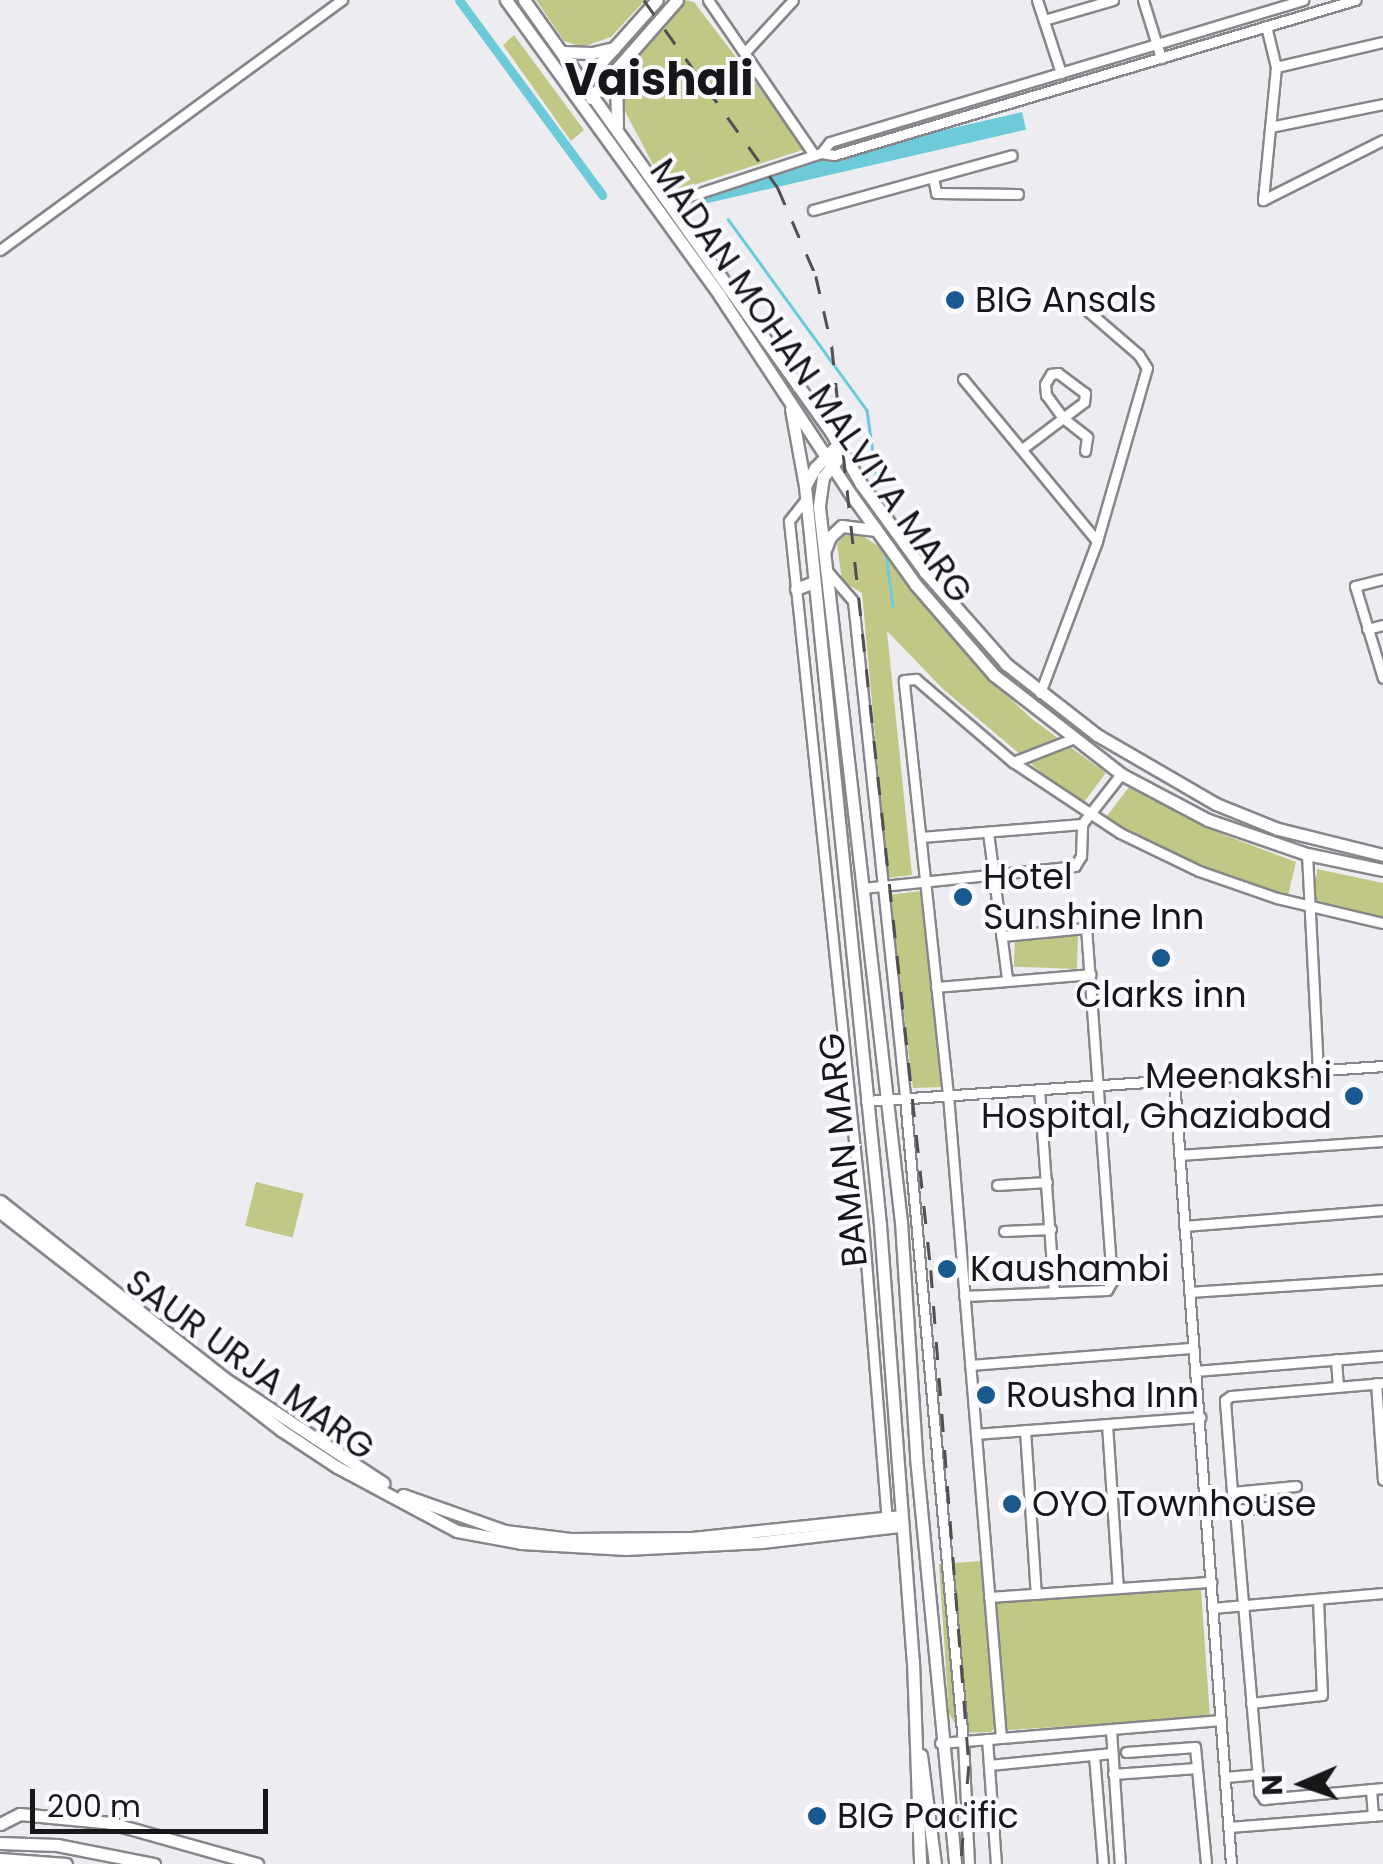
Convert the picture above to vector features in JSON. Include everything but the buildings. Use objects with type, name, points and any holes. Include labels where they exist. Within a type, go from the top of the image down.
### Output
[{"type":"main road","name":"MADAN MOHAN MALVIYA MARG","points":[[506,0],[720,296],[791,409],[876,530],[940,614],[994,676],[1121,774],[1190,810],[1307,854],[1383,870]]},
{"type":"main road","name":"MADAN MOHAN MALVIYA MARG","points":[[524,0],[840,450],[963,617],[1040,694],[1097,735],[1197,794],[1278,828],[1383,855]]},
{"type":"main road","points":[[573,94],[657,0]]},
{"type":"main road","points":[[583,108],[678,0]]},
{"type":"main road","points":[[562,52],[592,53],[614,48]]},
{"type":"main road","points":[[618,130],[616,87],[626,58]]},
{"type":"main road","points":[[791,409],[805,493]]},
{"type":"main road","name":"BAMAN MARG","points":[[840,450],[805,493],[890,1378],[894,1522],[918,1740],[915,1768],[920,1864]]},
{"type":"main road","name":"BAMAN MARG","points":[[829,463],[819,490],[824,551],[887,1100],[952,1862]]},
{"type":"main road","points":[[824,551],[830,537],[842,526],[876,530]]},
{"type":"main road","points":[[796,589],[814,582]]},
{"type":"main road","points":[[816,790],[834,788]]},
{"type":"main road","points":[[1190,810],[1197,794]]},
{"type":"main road","points":[[839,840],[855,819]]},
{"type":"main road","points":[[841,856],[860,855]]},
{"type":"main road","name":"SAUR URJA MARG","points":[[0,1202],[294,1432]]},
{"type":"main road","name":"SAUR URJA MARG","points":[[0,1212],[294,1432],[433,1522],[501,1540],[568,1548],[690,1547],[894,1522]]},
{"type":"main road","points":[[888,1356],[910,1354]]},
{"type":"main road","points":[[890,1378],[911,1376]]},
{"type":"main road","points":[[918,1740],[934,1864]]},
{"type":"main road","points":[[0,1824],[20,1814],[111,1824],[257,1864]]},
{"type":"main road","points":[[1,1843],[57,1845],[154,1864]]},
{"type":"main road","points":[[2,1859],[66,1864]]},
{"type":"street","points":[[0,250],[342,0]]},
{"type":"street","points":[[708,0],[818,154]]},
{"type":"street","points":[[746,52],[793,0]]},
{"type":"street","points":[[1037,0],[1065,86]]},
{"type":"street","points":[[1044,20],[1077,5],[1110,0]]},
{"type":"street","points":[[1143,0],[1162,58]]},
{"type":"street","points":[[818,154],[830,142],[1302,0]]},
{"type":"street","points":[[669,203],[818,154],[834,155],[1356,0]]},
{"type":"street","points":[[1266,26],[1276,67],[1261,197],[1265,201],[1383,140]]},
{"type":"street","points":[[1276,67],[1383,42]]},
{"type":"street","points":[[1270,126],[1383,104]]},
{"type":"street","points":[[814,210],[1012,155]]},
{"type":"street","points":[[933,177],[936,193],[1018,194]]},
{"type":"street","points":[[1040,694],[1097,541],[1147,368],[1139,355],[1089,312]]},
{"type":"street","points":[[1022,449],[1062,418],[1084,402],[1085,393],[1071,379],[1051,374],[1045,384],[1046,394],[1062,418],[1088,437],[1085,451]]},
{"type":"street","points":[[963,379],[1097,541]]},
{"type":"street","points":[[805,493],[789,521],[894,1522]]},
{"type":"street","points":[[827,570],[853,601],[904,1098],[963,1741],[968,1864]]},
{"type":"street","points":[[1383,578],[1354,586],[1383,678]]},
{"type":"street","points":[[1368,630],[1383,625]]},
{"type":"street","points":[[1001,1738],[948,1096],[904,684],[907,678],[916,679],[1012,762],[1090,814],[1199,870],[1309,908],[1383,923]]},
{"type":"street","points":[[1012,762],[1072,739]]},
{"type":"street","points":[[863,888],[1075,866],[1082,856],[1082,824],[1121,774]]},
{"type":"street","points":[[920,837],[1082,824]]},
{"type":"street","points":[[988,832],[1006,979]]},
{"type":"street","points":[[1307,854],[1318,1071]]},
{"type":"street","points":[[964,1296],[1107,1290],[1112,1285],[1086,928],[1001,936]]},
{"type":"street","points":[[936,986],[1090,974]]},
{"type":"street","points":[[866,1101],[1383,1066]]},
{"type":"street","points":[[1174,1080],[1232,1864]]},
{"type":"street","points":[[1039,1089],[1054,1292]]},
{"type":"street","points":[[1179,1155],[1383,1141]]},
{"type":"street","points":[[997,1184],[1047,1182]]},
{"type":"street","points":[[1184,1226],[1383,1210]]},
{"type":"street","points":[[1004,1232],[1050,1228]]},
{"type":"street","points":[[1189,1292],[1383,1279]]},
{"type":"street","points":[[970,1364],[1193,1348]]},
{"type":"street","points":[[1195,1371],[1383,1356]]},
{"type":"street","points":[[1336,1359],[1338,1386]]},
{"type":"street","points":[[1296,1486],[1232,1492],[1224,1406],[1231,1396],[1380,1383],[1383,1480]]},
{"type":"street","points":[[976,1434],[1107,1424],[1226,1422]]},
{"type":"street","points":[[1107,1424],[1118,1588]]},
{"type":"street","points":[[1025,1430],[1036,1594]]},
{"type":"street","points":[[1301,1504],[1235,1510],[1258,1792],[1264,1799],[1383,1788]]},
{"type":"street","points":[[989,1597],[1211,1582]]},
{"type":"street","points":[[1212,1608],[1383,1593]]},
{"type":"street","points":[[1252,1703],[1322,1695],[1318,1599]]},
{"type":"street","points":[[940,1743],[1221,1720]]},
{"type":"street","points":[[1111,1730],[1120,1864]]},
{"type":"street","points":[[987,1739],[996,1864]]},
{"type":"street","points":[[1126,1752],[1195,1747],[1206,1864]]},
{"type":"street","points":[[989,1766],[1112,1753]]},
{"type":"street","points":[[1094,1755],[1104,1864]]},
{"type":"street","points":[[1113,1774],[1197,1768]]},
{"type":"street","points":[[1225,1777],[1257,1774]]},
{"type":"street","points":[[1229,1827],[1378,1816],[1371,1789]]},
{"type":"green space","points":[[536,0],[645,0],[611,37],[582,47],[564,41]]},
{"type":"green space","points":[[685,0],[694,2],[806,149],[668,193],[619,100],[634,57]]},
{"type":"green space","points":[[514,35],[584,130],[571,141],[503,45]]},
{"type":"green space","points":[[857,532],[881,548],[978,668],[1032,719],[1106,773],[1081,806],[943,689],[887,631],[912,875],[888,878],[862,593],[842,581],[837,544],[846,534]]},
{"type":"green space","points":[[1129,787],[1222,834],[1296,862],[1287,900],[1149,845],[1104,820]]},
{"type":"green space","points":[[1317,869],[1383,883],[1383,922],[1313,907]]},
{"type":"green space","points":[[920,891],[943,1087],[913,1088],[889,895]]},
{"type":"green space","points":[[1015,934],[1078,936],[1077,969],[1014,967]]},
{"type":"green space","points":[[256,1182],[304,1194],[293,1238],[245,1226]]},
{"type":"green space","points":[[981,1561],[995,1728],[991,1732],[961,1733],[949,1714],[939,1564]]},
{"type":"green space","points":[[1201,1589],[1210,1718],[1008,1730],[1001,1720],[991,1603]]},
{"type":"water","points":[[1022,112],[1026,130],[691,207],[687,189]]},
{"type":"waterway","points":[[459,0],[602,195]]},
{"type":"waterway","points":[[728,219],[867,410],[877,481]]},
{"type":"waterway","points":[[886,553],[893,606]]},
{"type":"railway","points":[[644,0],[778,188],[816,276],[832,347],[931,1270],[969,1766],[961,1864]]},
{"type":"place","name":"BIG Ansals","points":[[955,300]]},
{"type":"place","name":"Hotel Sunshine Inn","points":[[963,897]]},
{"type":"place","name":"Clarks inn","points":[[1161,958]]},
{"type":"place","name":"Meenakshi Hospital, Ghaziabad","points":[[1354,1096]]},
{"type":"place","name":"Kaushambi","points":[[947,1269]]},
{"type":"place","name":"Rousha Inn","points":[[986,1395]]},
{"type":"place","name":"OYO Townhouse","points":[[1012,1504]]},
{"type":"place","name":"BIG Pacific","points":[[817,1816]]},
{"type":"district","name":"Vaishali","points":[[659,80]]}]
